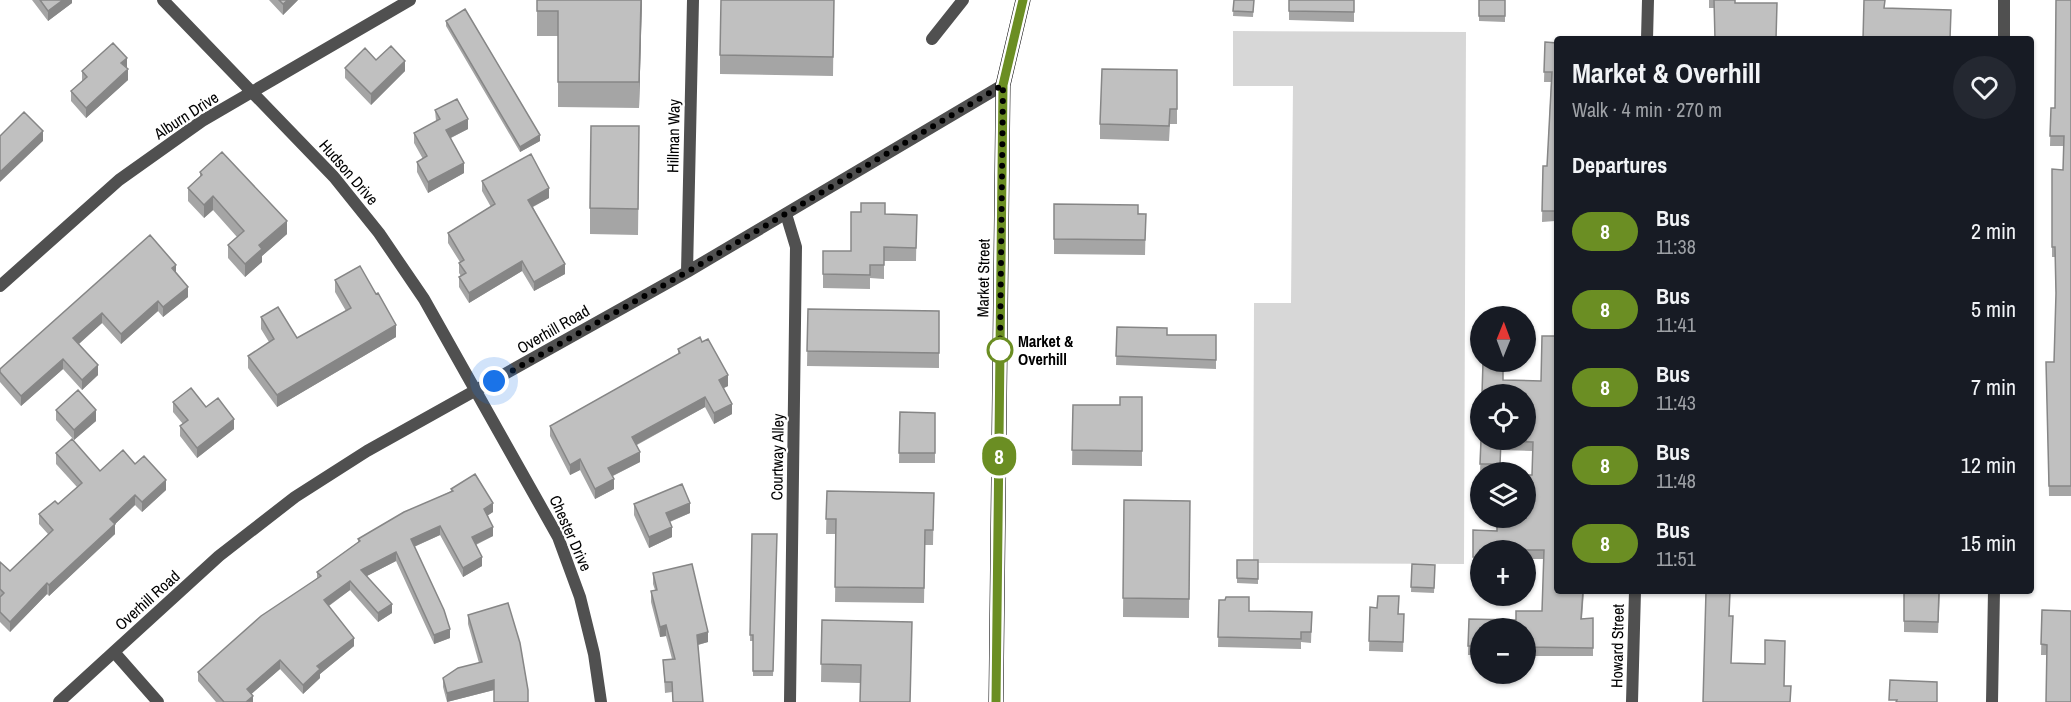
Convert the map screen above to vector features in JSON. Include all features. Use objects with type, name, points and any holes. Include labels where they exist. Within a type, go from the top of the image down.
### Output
[{"type":"main road","name":"Market Street","points":[[996,702],[1003,85],[1023,0]]},
{"type":"street","name":"Hudson Drive","points":[[163,0],[334,177],[379,232],[424,299],[477,391]]},
{"type":"street","name":"Alburn Drive","points":[[0,286],[72,219],[119,180],[202,122],[410,0]]},
{"type":"street","name":"Hillman Way","points":[[687,272],[693,0]]},
{"type":"street","points":[[932,39],[963,0]]},
{"type":"street","points":[[1647,36],[1648,0]]},
{"type":"street","points":[[2004,0],[2004,36]]},
{"type":"street","name":"Overhill Road","points":[[59,702],[219,556],[295,497],[367,451],[687,272],[1003,85]]},
{"type":"street","name":"Courtway Alley","points":[[786,214],[796,247],[790,702]]},
{"type":"street","name":"Chester Drive","points":[[477,391],[558,537],[580,595],[594,654],[601,702]]},
{"type":"street","name":"Howard Street","points":[[1632,702],[1635,594]]},
{"type":"street","points":[[1992,702],[1994,594]]},
{"type":"street","points":[[114,652],[158,702]]},
{"type":"shaded area","points":[[1233,31],[1466,32],[1464,564],[1253,563],[1254,303],[1291,303],[1293,86],[1233,86]]},
{"type":"building","points":[[40,0],[63,0],[48,11]]},
{"type":"building","points":[[537,0],[641,0],[639,82],[558,82],[558,11],[537,11]]},
{"type":"building","points":[[721,0],[834,0],[833,57],[720,55]]},
{"type":"building","points":[[1234,0],[1254,0],[1253,12],[1233,11]]},
{"type":"building","points":[[1289,0],[1354,0],[1354,12],[1289,11]]},
{"type":"building","points":[[1479,0],[1505,0],[1505,16],[1479,16]]},
{"type":"building","points":[[1714,0],[1735,0],[1735,3],[1777,3],[1776,36],[1715,36]]},
{"type":"building","points":[[1864,0],[1885,0],[1884,8],[1951,10],[1950,36],[1863,36]]},
{"type":"building","points":[[2056,0],[2071,0],[2071,486],[2049,486],[2046,362],[2054,362],[2056,293],[2055,247],[2052,247],[2052,169],[2063,170],[2064,136],[2050,136],[2051,108],[2055,108]]},
{"type":"building","points":[[465,9],[540,135],[520,147],[446,21]]},
{"type":"building","points":[[1545,42],[1554,43],[1554,211],[1542,211],[1543,166],[1547,166],[1552,72],[1544,72]]},
{"type":"building","points":[[113,43],[127,58],[121,63],[128,69],[86,108],[71,91],[87,77],[82,71]]},
{"type":"building","points":[[391,46],[405,61],[371,94],[345,68],[365,48],[376,60]]},
{"type":"building","points":[[1102,69],[1177,70],[1177,109],[1170,109],[1169,126],[1100,124]]},
{"type":"building","points":[[457,99],[468,119],[446,130],[464,163],[428,182],[417,162],[427,156],[414,133],[440,119],[435,110]]},
{"type":"building","points":[[24,112],[43,131],[0,172],[0,136]]},
{"type":"building","points":[[591,126],[639,126],[638,209],[590,208]]},
{"type":"building","points":[[222,152],[287,221],[259,245],[262,249],[245,264],[228,245],[244,231],[213,196],[204,205],[188,188],[202,175],[200,172]]},
{"type":"building","points":[[531,154],[549,188],[528,200],[565,264],[534,282],[522,261],[469,293],[459,277],[466,273],[459,263],[464,260],[448,233],[495,204],[482,181]]},
{"type":"building","points":[[861,203],[885,203],[885,214],[917,215],[916,248],[884,247],[884,265],[870,265],[870,275],[823,274],[823,251],[851,251],[851,212],[861,212]]},
{"type":"building","points":[[1054,204],[1138,205],[1138,214],[1146,214],[1145,240],[1054,239]]},
{"type":"building","points":[[150,235],[176,265],[172,268],[188,287],[163,307],[158,301],[121,334],[102,313],[73,338],[98,365],[82,380],[63,359],[21,396],[0,372],[0,369]]},
{"type":"building","points":[[360,266],[396,325],[277,395],[248,356],[274,339],[261,317],[278,307],[297,338],[351,308],[335,280]]},
{"type":"building","points":[[808,309],[939,311],[939,353],[807,351]]},
{"type":"building","points":[[1117,327],[1167,328],[1167,335],[1216,335],[1216,360],[1116,356]]},
{"type":"building","points":[[1542,336],[1554,336],[1554,594],[1583,594],[1581,619],[1593,618],[1593,648],[1536,647],[1536,618],[1516,618],[1516,611],[1542,611],[1544,550],[1536,550],[1536,540],[1473,540],[1473,530],[1536,528],[1536,462],[1532,462],[1533,450],[1536,450],[1536,384],[1482,384],[1483,372],[1503,372],[1503,380],[1541,381]]},
{"type":"building","points":[[700,337],[702,342],[708,339],[728,375],[719,380],[732,404],[714,413],[705,397],[632,437],[640,452],[608,468],[614,479],[595,489],[580,459],[570,465],[550,426],[680,353],[678,349]]},
{"type":"building","points":[[191,388],[206,407],[218,398],[234,419],[197,448],[180,426],[188,420],[173,402]]},
{"type":"building","points":[[78,390],[96,410],[74,430],[56,410]]},
{"type":"building","points":[[1120,397],[1142,397],[1142,451],[1072,450],[1073,405],[1120,405]]},
{"type":"building","points":[[900,412],[935,413],[935,453],[899,453]]},
{"type":"building","points":[[72,439],[100,471],[123,450],[135,464],[144,456],[166,480],[142,502],[135,495],[110,519],[115,524],[49,585],[47,583],[10,622],[0,612],[0,597],[4,593],[0,589],[0,562],[10,571],[53,530],[39,514],[55,501],[58,504],[82,483],[56,453]]},
{"type":"building","points":[[1481,450],[1501,450],[1500,462],[1480,462]]},
{"type":"building","points":[[475,474],[493,503],[484,509],[493,527],[472,537],[482,557],[463,568],[440,526],[411,539],[444,610],[450,629],[434,635],[396,552],[361,570],[392,604],[378,613],[350,581],[324,600],[354,638],[317,666],[320,669],[303,685],[280,660],[247,689],[253,696],[246,702],[224,702],[198,672],[261,616],[321,576],[317,572],[360,541],[358,539],[404,512],[453,491],[451,489]]},
{"type":"building","points":[[682,484],[690,503],[666,513],[672,527],[649,537],[634,504]]},
{"type":"building","points":[[827,491],[934,493],[933,530],[925,530],[924,588],[835,587],[836,519],[826,519]]},
{"type":"building","points":[[1124,500],[1190,501],[1189,599],[1123,598]]},
{"type":"building","points":[[752,534],[777,534],[773,671],[753,671],[753,635],[750,635]]},
{"type":"building","points":[[1237,560],[1258,560],[1258,579],[1237,578]]},
{"type":"building","points":[[692,564],[708,632],[697,635],[703,702],[673,702],[672,682],[665,682],[663,660],[675,659],[666,625],[660,627],[651,591],[657,590],[653,573]]},
{"type":"building","points":[[1412,564],[1435,565],[1434,588],[1411,587]]},
{"type":"building","points":[[1706,594],[1730,594],[1729,616],[1733,616],[1731,663],[1765,664],[1765,640],[1785,641],[1784,686],[1791,686],[1790,702],[1703,702]]},
{"type":"building","points":[[1904,594],[1939,594],[1938,622],[1904,621]]},
{"type":"building","points":[[1378,596],[1399,596],[1398,614],[1404,614],[1403,642],[1369,641],[1370,607],[1377,608]]},
{"type":"building","points":[[1226,597],[1249,597],[1249,611],[1312,612],[1311,632],[1301,632],[1301,639],[1218,637],[1219,600],[1225,600]]},
{"type":"building","points":[[508,603],[520,643],[528,702],[494,702],[494,680],[447,693],[443,678],[458,668],[482,662],[468,615]]},
{"type":"building","points":[[2042,610],[2071,611],[2071,702],[2046,702],[2047,645],[2041,644]]},
{"type":"building","points":[[1469,619],[1470,646],[1468,646]]},
{"type":"building","points":[[822,620],[912,622],[910,702],[860,702],[861,665],[821,664]]},
{"type":"building","points":[[1890,680],[1937,682],[1937,702],[1889,700]]},
{"type":"bus line","name":"8","points":[[996,702],[1003,85],[1023,0]]},
{"type":"place","name":"Market & Overhill","points":[[1000,350]]},
{"type":"route","points":[[494,381],[687,272],[1003,85],[1000,350]]}]
